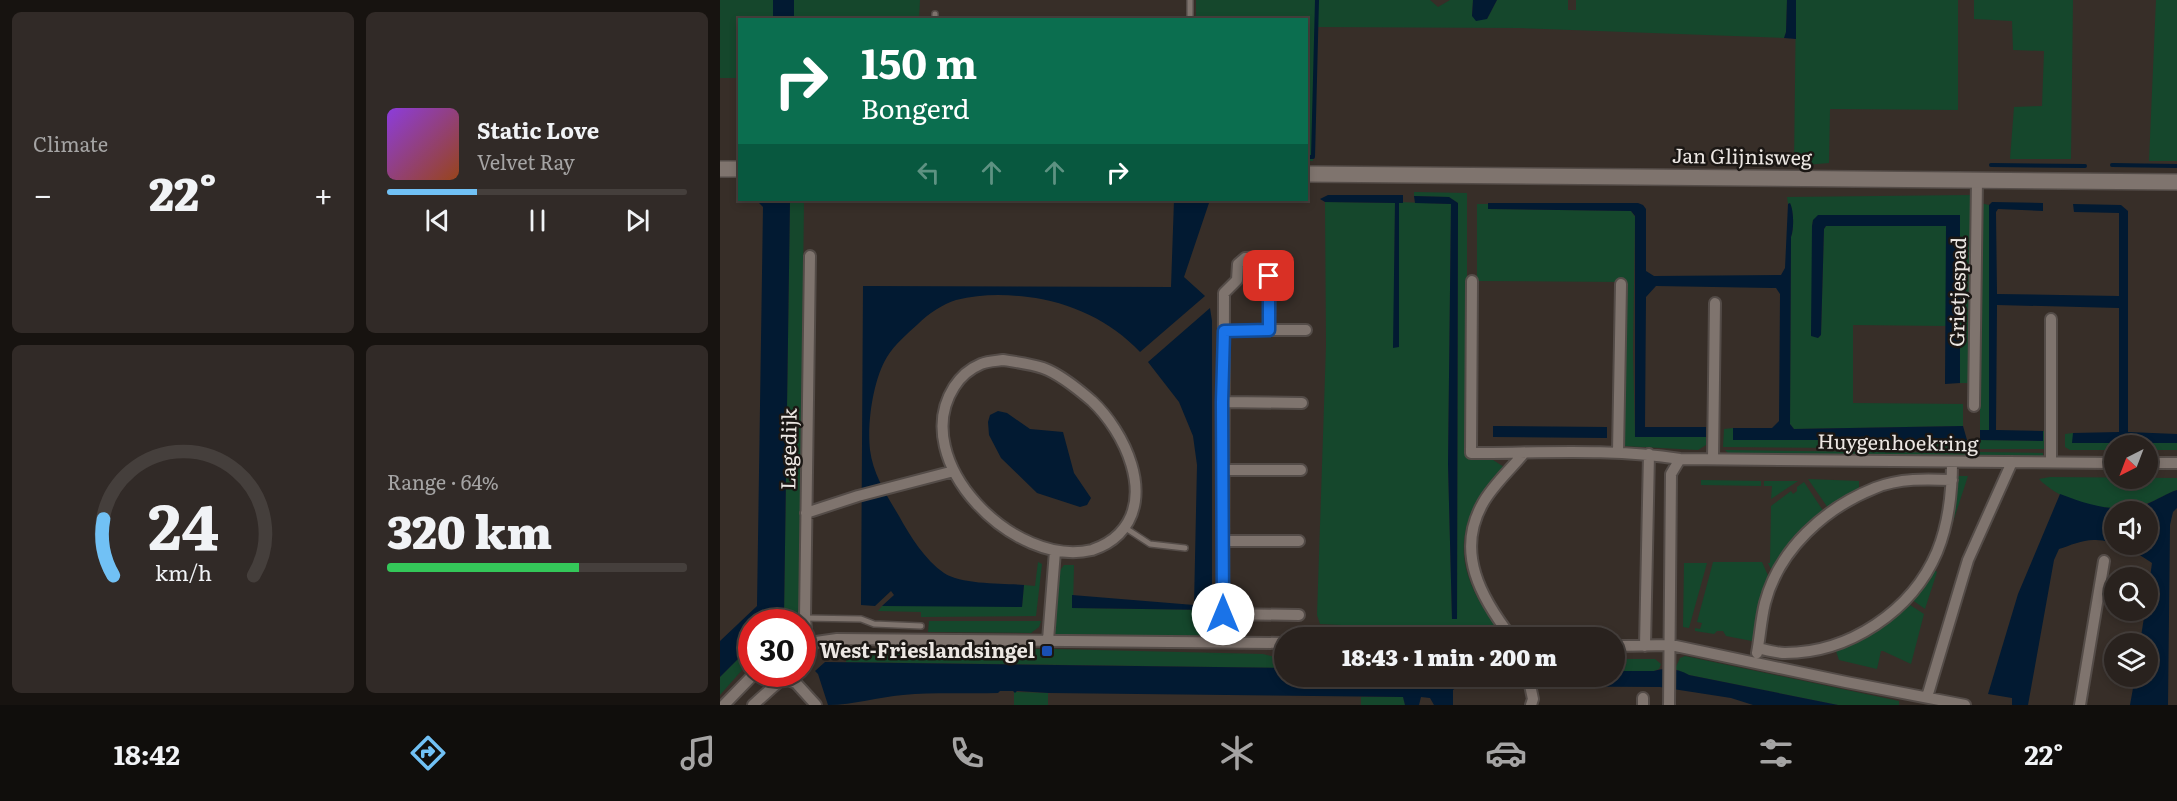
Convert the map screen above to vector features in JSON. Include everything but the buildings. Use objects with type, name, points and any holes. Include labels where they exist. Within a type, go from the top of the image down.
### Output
[{"type":"street","points":[[720,169],[738,169]]},
{"type":"street","name":"Jan Glijnisweg","points":[[1308,174],[2177,182]]},
{"type":"street","name":"Grietjespad","points":[[1974,406],[1977,180]]},
{"type":"street","name":"Lagedijk","points":[[805,609],[810,256]]},
{"type":"street","points":[[1222,642],[1224,293],[1238,280],[1238,264],[1245,258],[1270,258],[1269,330]]},
{"type":"street","name":"Huygenhoekring","points":[[1472,281],[1471,453],[1618,452],[1680,459],[2104,463]]},
{"type":"street","points":[[1618,452],[1621,284]]},
{"type":"street","points":[[1713,458],[1715,303]]},
{"type":"street","points":[[2051,319],[2051,462]]},
{"type":"street","points":[[1224,331],[1306,330]]},
{"type":"street","points":[[1003,360],[1044,368],[1072,385],[1092,402],[1119,435],[1131,461],[1135,488],[1133,511],[1125,527],[1116,537],[1098,548],[1079,553],[1055,551],[1014,535],[992,519],[974,501],[954,471],[946,449],[942,426],[947,399],[963,374],[982,363],[1003,360]]},
{"type":"street","points":[[1222,402],[1302,403]]},
{"type":"street","points":[[1504,627],[1480,589],[1472,566],[1472,538],[1476,518],[1483,502],[1524,453]]},
{"type":"street","points":[[1645,646],[1649,454]]},
{"type":"street","points":[[1670,705],[1671,474],[1680,459]]},
{"type":"street","points":[[1758,648],[1784,653],[1844,641],[1875,625],[1902,604],[1922,581],[1937,552],[1948,518],[1952,462]]},
{"type":"street","points":[[1927,697],[1968,560],[2012,462]]},
{"type":"street","points":[[2158,463],[2177,463]]},
{"type":"street","points":[[1223,470],[1301,470]]},
{"type":"street","points":[[806,513],[858,496],[954,471]]},
{"type":"street","points":[[1755,662],[1765,602],[1780,567],[1807,530],[1828,513],[1876,487],[1917,479],[1952,480]]},
{"type":"street","points":[[1223,540],[1299,541]]},
{"type":"street","points":[[1048,640],[1055,551]]},
{"type":"street","points":[[2080,705],[2104,561]]},
{"type":"street","points":[[1223,614],[1299,615]]},
{"type":"street","points":[[816,642],[837,639],[1274,643]]},
{"type":"street","points":[[1625,646],[1671,645],[1965,705]]},
{"type":"street","points":[[753,705],[783,678],[795,683],[816,705]]},
{"type":"street","points":[[724,705],[741,687]]},
{"type":"street","points":[[1530,687],[1533,699],[1531,705]]},
{"type":"lane","points":[[1190,0],[1190,18]]},
{"type":"lane","points":[[1125,527],[1150,544],[1185,548]]},
{"type":"lane","points":[[816,618],[861,619],[874,624],[921,626]]},
{"type":"green space","points":[[720,0],[773,0],[773,18],[738,18],[738,78],[720,78]]},
{"type":"green space","points":[[794,0],[920,0],[919,18],[794,18]]},
{"type":"green space","points":[[1196,0],[1430,0],[1438,7],[1450,0],[1473,0],[1472,16],[1487,19],[1497,0],[1568,0],[1568,10],[1576,10],[1576,0],[1787,0],[1784,38],[1519,28],[1315,27],[1313,161],[1308,161],[1308,18],[1196,18]]},
{"type":"green space","points":[[1796,0],[1958,0],[1958,110],[1830,109],[1829,163],[1794,166]]},
{"type":"green space","points":[[1974,0],[2073,0],[2071,159],[2010,159],[2014,107],[2042,106],[2044,51],[2013,50],[2012,21],[1974,19]]},
{"type":"green space","points":[[2156,0],[2177,0],[2177,161],[2149,161]]},
{"type":"green space","points":[[1414,192],[1467,193],[1467,457],[1490,458],[1504,467],[1474,508],[1467,524],[1464,556],[1472,586],[1497,627],[1382,627],[1320,624],[1317,615],[1326,346],[1325,202],[1395,203],[1394,319],[1399,202],[1451,204],[1448,464],[1452,619],[1457,618],[1458,203],[1449,197],[1414,196]]},
{"type":"green space","points":[[1970,195],[1970,383],[1960,383],[1960,215],[1813,220],[1812,227],[1818,338],[1821,335],[1824,229],[1826,226],[1946,226],[1946,326],[1853,325],[1853,403],[1963,404],[1963,426],[1794,429],[1790,424],[1793,220],[1787,197]]},
{"type":"green space","points":[[790,201],[804,201],[799,609],[784,609]]},
{"type":"green space","points":[[1980,203],[1989,205],[1989,430],[1980,430]]},
{"type":"green space","points":[[1477,204],[1488,204],[1488,209],[1631,211],[1635,217],[1633,352],[1635,437],[1706,437],[1706,445],[1698,450],[1623,446],[1623,282],[1477,281]]},
{"type":"green space","points":[[1733,428],[1734,440],[1967,440],[1969,449],[1723,447],[1724,429]]},
{"type":"green space","points":[[2043,431],[2049,432],[2048,446],[2044,449],[1980,449],[1980,440],[2042,441]]},
{"type":"green space","points":[[2073,433],[2073,443],[2104,443],[2104,450],[2070,450],[2065,447],[2065,434]]},
{"type":"green space","points":[[2158,443],[2177,443],[2177,450],[2158,450]]},
{"type":"green space","points":[[1725,450],[1969,453],[1968,456],[1729,454]]},
{"type":"green space","points":[[1978,452],[2043,453],[2043,458],[1978,456]]},
{"type":"green space","points":[[1956,476],[1968,476],[1951,528],[1949,528]]},
{"type":"green space","points":[[2104,477],[2104,489],[2158,489],[2158,478],[2177,478],[2177,490],[2154,501],[2104,501],[2104,508],[2062,495],[2039,479]]},
{"type":"green space","points":[[1808,479],[1859,481],[1859,491],[1828,508]]},
{"type":"green space","points":[[1701,480],[1761,481],[1761,486],[1701,485]]},
{"type":"green space","points":[[1764,481],[1798,481],[1771,499],[1772,486],[1764,486]]},
{"type":"green space","points":[[1804,482],[1824,512],[1812,519],[1773,573],[1768,563],[1770,563],[1771,506],[1791,491],[1793,494]]},
{"type":"green space","points":[[1038,562],[1042,564],[1036,616],[921,617],[921,612],[878,611],[882,606],[1022,606],[1024,585],[1035,586]]},
{"type":"green space","points":[[1713,562],[1762,562],[1770,580],[1757,642],[1726,636],[1723,631],[1717,631],[1714,634],[1695,631],[1695,628],[1700,629],[1702,623],[1697,622]]},
{"type":"green space","points":[[1684,563],[1707,563],[1689,628],[1683,627]]},
{"type":"green space","points":[[1064,565],[1074,565],[1073,608],[1212,610],[1216,636],[1055,634],[1055,588]]},
{"type":"green space","points":[[1933,569],[1937,572],[1925,609],[1911,599]]},
{"type":"green space","points":[[1907,603],[1924,614],[1911,664],[1883,651],[1881,651],[1877,669],[1839,660],[1835,648]]},
{"type":"green space","points":[[929,621],[1041,621],[1039,627],[1031,633],[928,632]]},
{"type":"green space","points":[[889,649],[1055,649],[1263,654],[1274,657],[1274,668],[846,662],[846,655]]},
{"type":"green space","points":[[1685,656],[1899,701],[1899,705],[1838,705],[1689,675],[1675,669],[1680,658]]},
{"type":"green space","points":[[738,659],[738,675],[720,695],[720,677]]},
{"type":"green space","points":[[1625,659],[1655,659],[1661,664],[1659,669],[1625,671]]},
{"type":"green space","points":[[1014,692],[1048,693],[1048,705],[1014,705]]},
{"type":"green space","points":[[1361,697],[1403,697],[1405,705],[1361,705]]},
{"type":"water","points":[[773,0],[794,0],[794,18],[773,18]]},
{"type":"water","points":[[1473,0],[1497,0],[1487,19],[1476,21],[1472,16]]},
{"type":"water","points":[[1787,0],[1796,0],[1796,39],[1784,38]]},
{"type":"water","points":[[738,195],[738,201],[790,201],[784,609],[754,609],[757,606],[763,207],[759,203],[737,202]]},
{"type":"water","points":[[1328,195],[1403,195],[1403,203],[1399,203],[1399,347],[1393,348],[1395,203],[1325,202],[1320,199]]},
{"type":"water","points":[[1414,196],[1449,197],[1458,203],[1457,619],[1452,619],[1448,464],[1451,204],[1415,203]]},
{"type":"water","points":[[1174,201],[1210,201],[1184,277],[1205,296],[1140,352],[1103,322],[1074,308],[1044,300],[1001,295],[965,298],[946,304],[922,320],[901,339],[882,366],[872,402],[869,427],[870,450],[877,476],[913,539],[937,568],[961,580],[1024,585],[1022,607],[882,606],[894,595],[891,591],[875,606],[861,605],[863,286],[1171,287]]},
{"type":"water","points":[[1992,202],[2043,203],[2043,211],[1998,209],[1996,212],[1997,294],[2119,296],[2119,213],[2074,212],[2073,204],[2121,205],[2128,211],[2128,432],[2177,434],[2177,443],[2158,443],[2158,435],[2104,435],[2104,443],[2072,443],[2073,433],[2119,432],[2119,308],[1997,305],[1996,430],[2043,431],[2043,441],[1980,440],[1980,430],[1989,430],[1989,205]]},
{"type":"water","points":[[1488,203],[1638,203],[1643,205],[1646,209],[1646,271],[1654,276],[1781,275],[1785,268],[1788,204],[1790,203],[1793,229],[1791,237],[1790,424],[1794,429],[1963,426],[1967,440],[1733,440],[1733,428],[1772,428],[1779,421],[1780,294],[1776,288],[1656,286],[1646,297],[1645,427],[1706,427],[1706,437],[1635,437],[1635,216],[1631,211],[1488,209]]},
{"type":"water","points":[[1818,215],[1960,215],[1960,383],[1945,384],[1946,226],[1826,226],[1824,229],[1821,335],[1818,338],[1811,336],[1812,226],[1813,220]]},
{"type":"water","points":[[1210,308],[1212,321],[1212,610],[1072,608],[1072,595],[1194,605],[1197,465],[1193,436],[1179,402],[1148,362]]},
{"type":"water","points":[[998,411],[1007,413],[1030,429],[1063,432],[1074,473],[1091,498],[1087,505],[1080,507],[1037,493],[1001,458],[989,435],[988,422],[990,415]]},
{"type":"water","points":[[1493,426],[1607,427],[1607,438],[1493,437]]},
{"type":"water","points":[[2177,490],[2177,508],[2173,512],[2170,525],[2168,705],[2130,705],[2133,687],[2158,687],[2158,633],[2142,633],[2143,621],[2158,621],[2158,567],[2151,567],[2152,563],[2138,555],[2158,555],[2158,501],[2153,501]]},
{"type":"water","points":[[2060,494],[2103,507],[2104,541],[2082,541],[2059,549],[2054,560],[2028,705],[2012,705],[2012,698],[1988,694],[2018,594]]},
{"type":"water","points":[[738,624],[738,659],[720,677],[720,641]]},
{"type":"water","points":[[825,662],[1274,668],[1274,687],[1457,687],[1453,690],[1453,705],[1434,705],[1430,698],[1421,697],[1419,705],[1405,705],[1403,697],[1000,691],[998,693],[903,695],[828,705],[816,670]]},
{"type":"water","points":[[1677,670],[1689,675],[1838,705],[1753,705],[1731,698],[1660,687],[1625,687],[1625,671]]},
{"type":"waterway","points":[[1308,157],[1313,157],[1317,0]]},
{"type":"waterway","points":[[1991,165],[2085,166]]},
{"type":"waterway","points":[[2112,165],[2177,166]]},
{"type":"place","name":"West-Frieslandsingel","points":[[1047,651]]},
{"type":"route","points":[[1223,614],[1224,331],[1269,330],[1269,276]]}]
